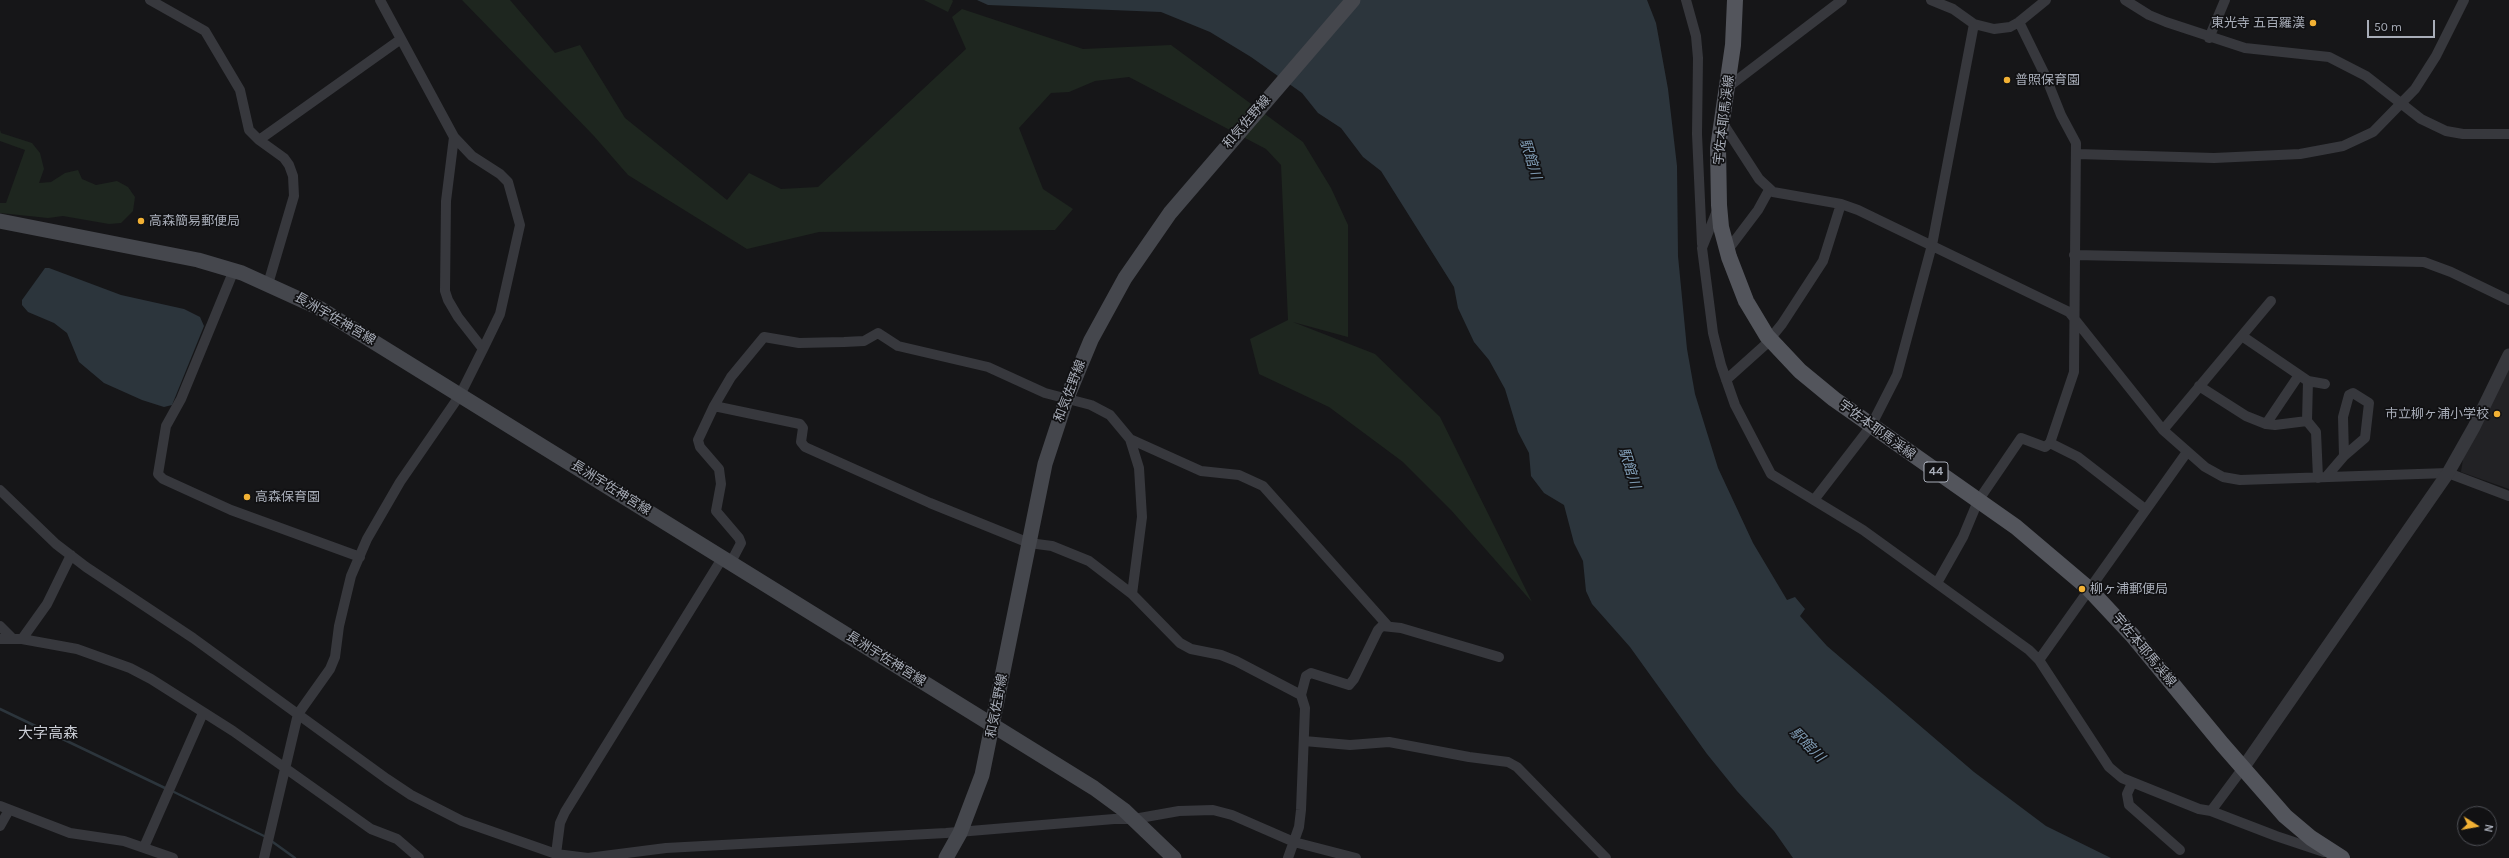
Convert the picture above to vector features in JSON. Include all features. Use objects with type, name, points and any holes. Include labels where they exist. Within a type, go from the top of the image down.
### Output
[{"type":"main road","name":"和気佐野線","points":[[952,856],[982,775],[1045,464],[1066,400],[1098,327],[1140,254],[1195,182],[1353,0]]},
{"type":"main road","name":"宇佐本耶馬渓線","points":[[1735,0],[1728,87],[1722,122],[1718,163],[1719,205],[1727,251],[1746,301],[1770,339],[1800,371],[1871,426],[2021,531],[2088,588],[2132,634],[2243,768],[2285,816],[2311,838],[2342,858]]},
{"type":"main road","name":"長洲宇佐神宮線","points":[[0,221],[148,249],[234,270],[319,308],[727,559],[1094,788],[1134,819],[1174,858]]},
{"type":"street","points":[[150,0],[205,31],[240,90],[245,103],[247,124],[259,140],[284,158],[294,176],[294,196],[268,284]]},
{"type":"street","points":[[264,858],[284,768],[298,714],[330,669],[335,657],[351,576],[367,538],[400,482],[460,395],[500,314],[520,225],[505,177],[472,156],[454,137],[380,0]]},
{"type":"street","points":[[1686,0],[1696,36],[1698,58],[1697,134],[1702,248],[1713,333],[1726,380],[1745,427],[1771,474],[1863,530],[2014,638],[2039,660],[2109,767],[2132,783],[2199,810],[2211,811],[2276,836],[2342,858]]},
{"type":"street","points":[[1728,87],[1842,0]]},
{"type":"street","points":[[1931,0],[1952,9],[1974,24],[1994,28],[2010,27],[2019,22],[2046,0]]},
{"type":"street","points":[[2125,0],[2149,15],[2209,38],[2258,50],[2329,57],[2366,76],[2402,105],[2433,126],[2446,131],[2462,134],[2509,134]]},
{"type":"street","points":[[2209,38],[2226,0]]},
{"type":"street","points":[[2077,154],[2214,158],[2323,151],[2343,146],[2373,132],[2402,105],[2421,81],[2436,56],[2464,0]]},
{"type":"street","points":[[1937,583],[1963,537],[1978,501],[2021,438],[2045,447],[2050,443],[2074,372],[2074,255],[2077,154],[2074,139],[2060,115],[2037,58],[2019,22]]},
{"type":"street","points":[[1814,500],[1871,426],[1897,374],[1932,245],[1974,24]]},
{"type":"street","points":[[259,140],[401,39]]},
{"type":"street","points":[[1722,122],[1769,190],[1776,193],[1841,204],[1932,245],[2074,316],[2163,430],[2187,452],[2214,473],[2231,480],[2448,473],[2509,496]]},
{"type":"street","points":[[454,137],[446,201],[445,291],[448,300],[458,317],[483,349]]},
{"type":"street","points":[[1727,251],[1752,219],[1769,190]]},
{"type":"street","points":[[1726,380],[1745,365],[1770,339],[1823,261],[1841,204]]},
{"type":"street","points":[[1702,248],[1719,205]]},
{"type":"street","points":[[2074,255],[2424,262],[2446,269],[2509,300]]},
{"type":"street","points":[[234,270],[181,399],[166,426],[158,474],[163,479],[231,510],[360,557]]},
{"type":"street","points":[[2163,430],[2271,301]]},
{"type":"street","points":[[556,854],[560,823],[565,812],[727,559],[741,543],[739,538],[716,511],[721,484],[719,469],[700,447],[698,440],[714,406],[731,377],[764,337],[799,342],[844,342],[864,341],[878,333],[898,346],[988,367],[1066,400],[1102,409],[1110,415],[1130,439],[1139,468],[1143,507],[1132,594]]},
{"type":"street","points":[[2242,336],[2308,381],[2325,384]]},
{"type":"street","points":[[2211,811],[2243,768],[2448,473],[2474,427],[2509,355]]},
{"type":"street","points":[[2266,424],[2299,375]]},
{"type":"street","points":[[2308,381],[2307,421],[2316,432],[2322,478]]},
{"type":"street","points":[[2199,386],[2236,411],[2266,424],[2307,421]]},
{"type":"street","points":[[2322,478],[2365,438],[2369,403],[2353,393],[2349,395],[2343,417],[2344,456]]},
{"type":"street","points":[[714,406],[800,424],[804,428],[800,442],[805,447],[930,503],[1029,543],[1052,546],[1089,561],[1132,594],[1180,643],[1191,649],[1221,655],[1236,661],[1301,695]]},
{"type":"street","points":[[1130,439],[1201,471],[1239,475],[1263,486],[1388,626],[1499,657]]},
{"type":"street","points":[[2050,443],[2078,458],[2146,509]]},
{"type":"street","points":[[2039,660],[2088,588],[2187,452]]},
{"type":"street","points":[[0,490],[56,544],[411,795],[462,821],[556,854],[588,858],[701,846],[814,842],[960,832],[1114,818],[1134,819],[1179,811],[1213,810],[1232,815],[1294,842],[1356,858]]},
{"type":"street","points":[[22,639],[47,604],[71,555]]},
{"type":"street","points":[[0,626],[11,638]]},
{"type":"street","points":[[1288,858],[1294,842],[1301,810],[1305,708],[1301,695],[1306,676],[1311,673],[1348,685],[1354,679],[1378,630],[1388,626]]},
{"type":"street","points":[[0,639],[22,639],[95,654],[151,679],[339,804],[371,829],[397,839],[419,858]]},
{"type":"street","points":[[144,847],[203,713]]},
{"type":"street","points":[[1304,741],[1350,745],[1388,742],[1469,757],[1508,762],[1517,767],[1606,858]]},
{"type":"street","points":[[2132,783],[2127,794],[2129,805],[2180,850]]},
{"type":"street","points":[[0,826],[5,808],[70,833],[104,836],[144,847],[173,858]]},
{"type":"shaded area","points":[[462,0],[510,0],[555,53],[580,45],[625,118],[727,200],[749,173],[781,189],[818,187],[966,49],[952,17],[962,9],[1083,49],[1171,45],[1303,142],[1331,188],[1348,225],[1348,337],[1293,322],[1375,354],[1440,417],[1532,602],[1451,510],[1403,462],[1329,407],[1259,374],[1250,339],[1288,320],[1281,165],[1266,149],[1129,77],[1095,81],[1069,92],[1051,93],[1019,128],[1043,189],[1073,209],[1055,230],[819,232],[747,249],[628,175],[594,136]]},
{"type":"shaded area","points":[[924,0],[952,0],[953,1],[948,12]]},
{"type":"shaded area","points":[[0,130],[1,133],[32,143],[40,153],[44,169],[39,183],[51,182],[65,173],[78,170],[82,179],[96,185],[117,181],[128,187],[135,197],[133,211],[121,223],[109,224],[63,216],[48,218],[0,213],[0,203],[6,203],[25,150],[0,141]]},
{"type":"shaded area","name":"市立柳ヶ浦小学校","points":[[2509,368],[2509,489],[2461,472],[2463,459]]},
{"type":"water","name":"駅館川","points":[[977,0],[1647,0],[1656,23],[1668,89],[1677,166],[1678,256],[1687,349],[1695,394],[1718,468],[1753,543],[1787,600],[1795,597],[1805,609],[1800,616],[1827,646],[1974,772],[2046,826],[2111,858],[1793,858],[1774,831],[1737,791],[1707,754],[1630,647],[1592,604],[1586,591],[1583,561],[1574,543],[1564,505],[1544,493],[1531,476],[1529,453],[1518,432],[1505,389],[1489,360],[1474,342],[1458,308],[1454,287],[1381,171],[1363,157],[1341,128],[1318,113],[1302,93],[1251,57],[1210,32],[1161,12],[988,5]]},
{"type":"water","points":[[45,268],[49,268],[121,295],[184,309],[200,317],[204,326],[172,405],[164,407],[142,400],[104,383],[79,362],[67,333],[54,323],[28,312],[22,305],[22,300]]},
{"type":"waterway","points":[[0,709],[167,789]]},
{"type":"waterway","points":[[172,791],[266,837]]},
{"type":"waterway","points":[[270,840],[295,858]]},
{"type":"place","name":"東光寺 五百羅漢","points":[[2313,23]]},
{"type":"place","name":"普照保育園","points":[[2007,80]]},
{"type":"place","name":"高森簡易郵便局","points":[[141,221]]},
{"type":"place","name":"市立柳ヶ浦小学校","points":[[2497,414]]},
{"type":"place","name":"高森保育園","points":[[247,497]]},
{"type":"place","name":"柳ヶ浦郵便局","points":[[2082,589]]},
{"type":"district","name":"大字高森","points":[[48,734]]}]
